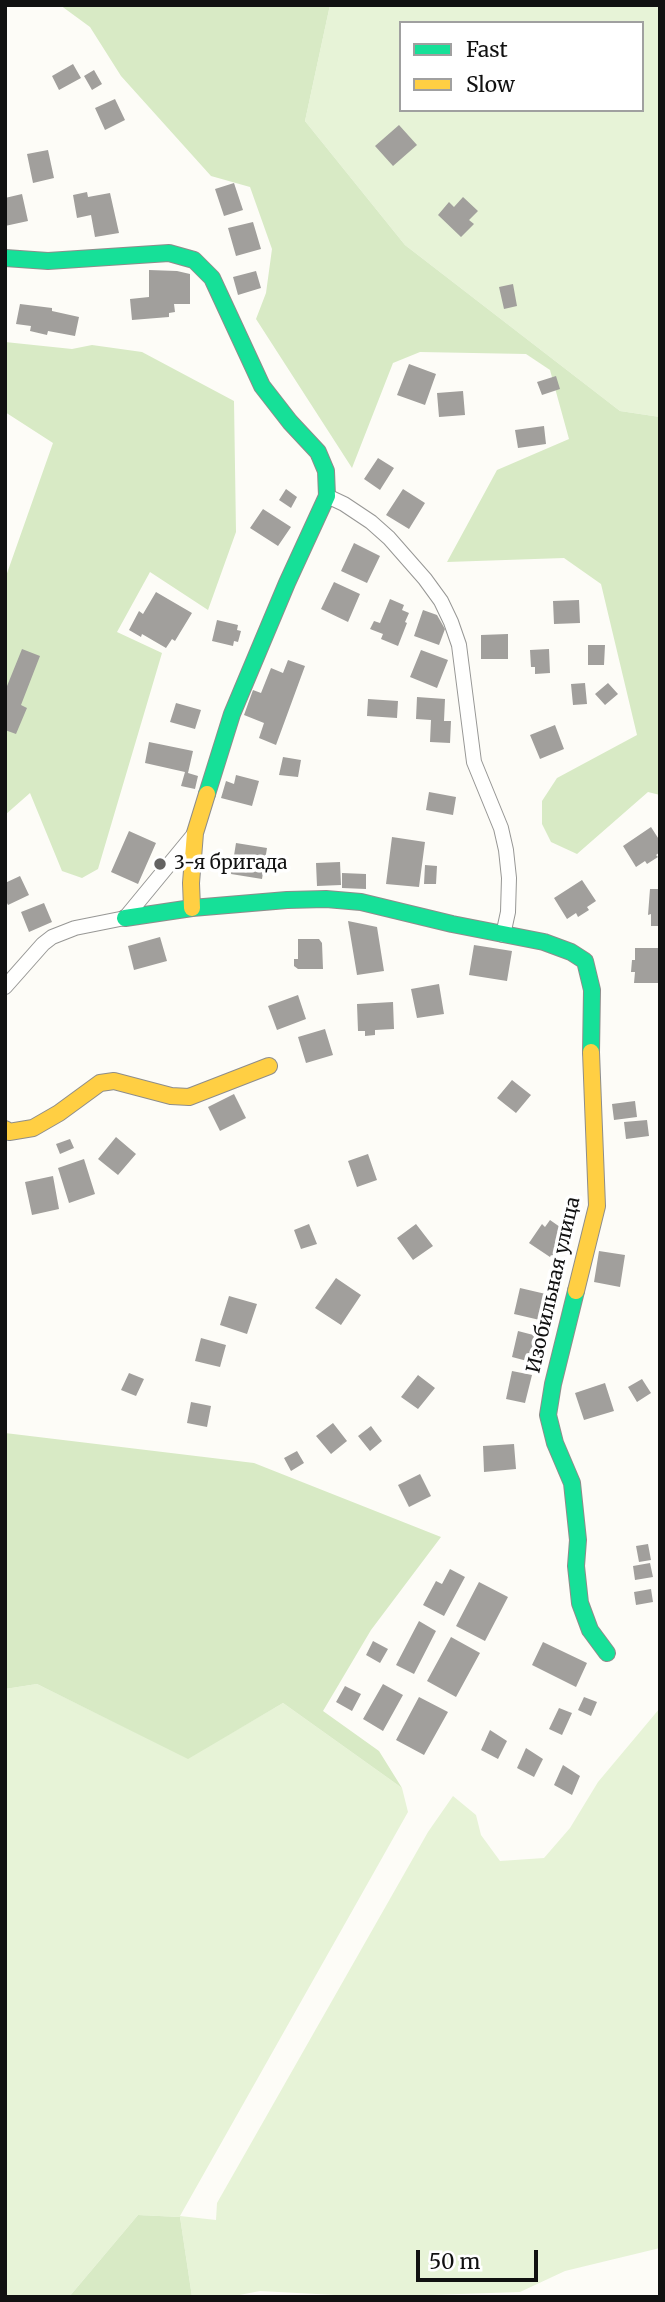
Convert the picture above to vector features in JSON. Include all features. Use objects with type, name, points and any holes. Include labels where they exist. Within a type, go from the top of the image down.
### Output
[{"type":"street","points":[[5,258],[48,261],[169,253],[194,260],[212,278],[262,386],[318,452],[326,471],[327,496],[232,714],[195,833],[192,908]]},
{"type":"street","points":[[327,496],[371,522],[389,538],[425,579],[441,601],[451,622],[458,645],[474,762],[506,850],[508,912],[503,935]]},
{"type":"street","points":[[5,987],[52,937],[75,928],[125,918],[195,833]]},
{"type":"street","name":"Изобильная улица","points":[[125,918],[192,908],[326,899],[361,902],[544,943],[571,952],[585,961],[592,990],[591,1073],[597,1206],[553,1384],[548,1415],[555,1443],[572,1483],[578,1540],[576,1566],[580,1604],[590,1630],[607,1653]]},
{"type":"street","points":[[5,1129],[9,1132],[33,1128],[100,1083],[114,1081],[171,1096],[189,1097],[269,1066]]},
{"type":"green space","points":[[60,5],[330,5],[305,121],[405,245],[620,411],[660,417],[660,795],[648,792],[577,854],[551,842],[542,824],[542,801],[557,778],[637,735],[601,584],[564,558],[447,562],[497,470],[569,439],[550,370],[526,354],[420,352],[393,363],[352,468],[256,319],[266,293],[272,249],[250,187],[211,176],[121,76],[90,27]]},
{"type":"green space","points":[[330,5],[660,5],[660,417],[620,411],[405,245],[305,121]]},
{"type":"green space","points":[[5,342],[72,349],[92,345],[142,352],[234,401],[236,532],[208,610],[150,572],[117,632],[162,653],[98,869],[82,878],[62,871],[30,793],[5,815],[5,579],[53,443],[5,412]]},
{"type":"green space","points":[[5,1433],[254,1463],[441,1537],[371,1630],[323,1711],[379,1751],[402,1788],[283,1703],[188,1759],[37,1684],[5,1689]]},
{"type":"green space","points":[[37,1684],[188,1758],[283,1703],[402,1788],[408,1812],[180,2216],[216,2220],[217,2203],[428,1832],[453,1796],[476,1815],[481,1835],[500,1861],[544,1858],[570,1828],[598,1782],[660,1708],[660,2248],[565,2271],[520,2292],[372,2297],[260,2291],[229,2297],[192,2297],[180,2217],[138,2215],[69,2297],[5,2297],[5,1689]]},
{"type":"green space","points":[[138,2215],[180,2217],[192,2297],[69,2297]]},
{"type":"building","points":[[73,64],[81,78],[59,90],[52,76]]},
{"type":"building","points":[[94,70],[102,84],[92,90],[84,76]]},
{"type":"building","points":[[115,99],[125,120],[105,130],[95,108]]},
{"type":"building","points":[[399,125],[417,145],[393,166],[375,146]]},
{"type":"building","points":[[48,150],[54,178],[33,183],[27,154]]},
{"type":"building","points":[[234,183],[243,210],[224,216],[215,189]]},
{"type":"building","points":[[87,192],[88,197],[110,193],[119,233],[95,237],[91,215],[77,218],[73,195]]},
{"type":"building","points":[[22,194],[28,221],[5,226],[5,198]]},
{"type":"building","points":[[463,197],[478,211],[469,220],[474,224],[461,237],[438,215],[449,202],[454,207]]},
{"type":"building","points":[[253,222],[261,249],[236,256],[228,228]]},
{"type":"building","points":[[149,270],[190,274],[190,304],[174,304],[175,312],[169,313],[169,317],[132,320],[130,299],[149,297]]},
{"type":"building","points":[[256,271],[261,288],[238,295],[233,277]]},
{"type":"building","points":[[513,284],[517,306],[504,309],[499,287]]},
{"type":"building","points":[[20,304],[52,308],[52,311],[79,317],[75,336],[48,331],[47,335],[30,331],[31,326],[16,324]]},
{"type":"building","points":[[409,364],[436,374],[425,405],[397,395]]},
{"type":"building","points":[[556,376],[560,389],[542,395],[537,382]]},
{"type":"building","points":[[463,391],[465,415],[439,417],[437,393]]},
{"type":"building","points":[[544,426],[546,444],[518,448],[515,430]]},
{"type":"building","points":[[378,458],[394,468],[380,490],[364,479]]},
{"type":"building","points":[[286,489],[297,497],[291,508],[279,500]]},
{"type":"building","points":[[403,489],[425,503],[409,529],[386,515]]},
{"type":"building","points":[[263,509],[291,527],[278,546],[250,528]]},
{"type":"building","points":[[354,543],[380,556],[367,583],[341,571]]},
{"type":"building","points":[[334,582],[360,594],[348,622],[321,609]]},
{"type":"building","points":[[156,592],[192,613],[175,641],[172,639],[166,648],[129,630],[139,611],[143,614]]},
{"type":"building","points":[[390,599],[404,605],[402,610],[409,613],[398,646],[381,639],[383,634],[370,629],[374,621],[380,623]]},
{"type":"building","points":[[579,600],[580,623],[554,624],[553,601]]},
{"type":"building","points":[[423,610],[437,615],[445,629],[439,645],[414,636]]},
{"type":"building","points":[[217,620],[238,625],[237,630],[241,631],[238,642],[234,641],[233,646],[212,641]]},
{"type":"building","points":[[508,634],[508,659],[481,659],[481,635]]},
{"type":"building","points":[[588,645],[605,645],[604,665],[588,665]]},
{"type":"building","points":[[22,649],[40,656],[21,705],[27,708],[16,734],[5,730],[5,691]]},
{"type":"building","points":[[549,649],[550,673],[535,674],[535,667],[531,667],[530,650]]},
{"type":"building","points":[[421,650],[448,660],[437,688],[410,677]]},
{"type":"building","points":[[288,660],[305,666],[276,745],[259,738],[264,723],[244,715],[253,690],[261,693],[271,668],[283,673]]},
{"type":"building","points":[[585,683],[587,704],[573,705],[571,684]]},
{"type":"building","points":[[608,683],[618,694],[605,705],[595,694]]},
{"type":"building","points":[[417,697],[445,699],[444,721],[451,721],[450,743],[430,742],[431,720],[416,719]]},
{"type":"building","points":[[368,699],[398,701],[397,718],[367,716]]},
{"type":"building","points":[[176,703],[201,710],[195,729],[170,722]]},
{"type":"building","points":[[555,725],[564,749],[540,759],[530,735]]},
{"type":"building","points":[[149,742],[193,751],[188,773],[198,776],[195,789],[181,786],[185,772],[145,763]]},
{"type":"building","points":[[283,757],[301,760],[298,777],[279,775]]},
{"type":"building","points":[[236,775],[259,781],[252,806],[221,798],[226,781],[234,784]]},
{"type":"building","points":[[429,792],[456,797],[453,815],[426,810]]},
{"type":"building","points":[[651,827],[660,841],[660,852],[656,855],[658,857],[647,864],[645,861],[636,867],[623,846]]},
{"type":"building","points":[[129,831],[156,843],[138,884],[111,872]]},
{"type":"building","points":[[392,837],[425,842],[419,887],[386,884]]},
{"type":"building","points":[[236,843],[267,848],[262,879],[231,874]]},
{"type":"building","points":[[340,862],[341,885],[317,886],[316,863]]},
{"type":"building","points":[[425,865],[437,866],[436,884],[424,884]]},
{"type":"building","points":[[342,873],[366,874],[366,889],[342,888]]},
{"type":"building","points":[[20,876],[29,895],[8,905],[5,899],[5,883]]},
{"type":"building","points":[[582,880],[596,901],[578,917],[576,913],[567,919],[554,898]]},
{"type":"building","points":[[650,889],[660,889],[660,926],[651,926],[651,914],[648,915]]},
{"type":"building","points":[[44,903],[52,922],[29,932],[21,912]]},
{"type":"building","points":[[348,921],[377,927],[384,971],[357,975]]},
{"type":"building","points":[[160,937],[167,961],[134,970],[128,946]]},
{"type":"building","points":[[298,939],[319,939],[322,943],[323,969],[298,969],[294,966],[294,959],[298,959]]},
{"type":"building","points":[[474,945],[512,951],[507,981],[469,975]]},
{"type":"building","points":[[635,948],[660,948],[659,983],[634,983],[635,972],[631,972]]},
{"type":"building","points":[[439,984],[444,1014],[417,1018],[411,989]]},
{"type":"building","points":[[298,995],[306,1019],[277,1030],[268,1006]]},
{"type":"building","points":[[393,1002],[394,1029],[375,1030],[375,1035],[365,1036],[365,1031],[358,1031],[357,1004]]},
{"type":"building","points":[[325,1029],[333,1055],[306,1063],[298,1037]]},
{"type":"building","points":[[512,1080],[531,1095],[516,1113],[497,1098]]},
{"type":"building","points":[[234,1094],[246,1118],[220,1131],[208,1107]]},
{"type":"building","points":[[635,1101],[637,1117],[614,1120],[612,1104]]},
{"type":"building","points":[[647,1120],[649,1136],[626,1139],[624,1122]]},
{"type":"building","points":[[116,1137],[136,1154],[118,1175],[98,1159]]},
{"type":"building","points":[[70,1139],[74,1148],[60,1154],[56,1144]]},
{"type":"building","points":[[368,1154],[377,1180],[357,1187],[348,1161]]},
{"type":"building","points":[[84,1159],[95,1194],[69,1203],[58,1168]]},
{"type":"building","points":[[53,1176],[59,1209],[32,1215],[25,1182]]},
{"type":"building","points":[[550,1220],[570,1234],[554,1257],[529,1243],[542,1224],[545,1227]]},
{"type":"building","points":[[309,1224],[317,1244],[301,1249],[294,1230]]},
{"type":"building","points":[[416,1224],[433,1246],[413,1260],[397,1238]]},
{"type":"building","points":[[599,1251],[625,1255],[620,1287],[594,1282]]},
{"type":"building","points":[[336,1278],[361,1295],[341,1325],[315,1308]]},
{"type":"building","points":[[520,1288],[550,1295],[544,1321],[514,1314]]},
{"type":"building","points":[[229,1296],[257,1304],[247,1334],[220,1325]]},
{"type":"building","points":[[518,1331],[541,1337],[535,1363],[512,1357]]},
{"type":"building","points":[[201,1338],[226,1345],[220,1367],[195,1361]]},
{"type":"building","points":[[512,1371],[532,1375],[525,1403],[506,1399]]},
{"type":"building","points":[[129,1373],[144,1379],[136,1396],[121,1390]]},
{"type":"building","points":[[418,1375],[435,1388],[418,1409],[401,1397]]},
{"type":"building","points":[[642,1379],[651,1393],[637,1402],[628,1387]]},
{"type":"building","points":[[605,1383],[614,1411],[584,1420],[575,1393]]},
{"type":"building","points":[[191,1402],[211,1406],[207,1427],[187,1423]]},
{"type":"building","points":[[333,1423],[347,1441],[331,1454],[316,1436]]},
{"type":"building","points":[[371,1426],[382,1441],[370,1451],[358,1436]]},
{"type":"building","points":[[514,1444],[516,1469],[484,1472],[483,1446]]},
{"type":"building","points":[[297,1451],[304,1463],[291,1471],[284,1458]]},
{"type":"building","points":[[420,1474],[431,1496],[409,1507],[398,1485]]},
{"type":"building","points":[[648,1544],[651,1560],[639,1562],[636,1546]]},
{"type":"building","points":[[650,1563],[653,1577],[635,1580],[633,1566]]},
{"type":"building","points":[[450,1569],[465,1577],[444,1616],[423,1605],[436,1581],[442,1584]]},
{"type":"building","points":[[479,1582],[508,1597],[485,1641],[456,1626]]},
{"type":"building","points":[[651,1589],[653,1602],[636,1605],[634,1592]]},
{"type":"building","points":[[419,1621],[436,1631],[414,1674],[396,1665]]},
{"type":"building","points":[[451,1637],[480,1653],[456,1697],[427,1681]]},
{"type":"building","points":[[373,1641],[388,1649],[380,1663],[366,1655]]},
{"type":"building","points":[[543,1642],[587,1663],[576,1687],[532,1665]]},
{"type":"building","points":[[383,1684],[403,1695],[383,1731],[363,1719]]},
{"type":"building","points":[[345,1686],[361,1694],[352,1711],[336,1702]]},
{"type":"building","points":[[419,1697],[448,1712],[424,1755],[396,1740]]},
{"type":"building","points":[[584,1697],[597,1702],[591,1716],[578,1710]]},
{"type":"building","points":[[559,1708],[572,1713],[562,1735],[549,1729]]},
{"type":"building","points":[[490,1730],[507,1741],[498,1759],[481,1750]]},
{"type":"building","points":[[526,1748],[543,1759],[534,1777],[517,1768]]},
{"type":"building","points":[[563,1765],[580,1776],[572,1795],[554,1785]]},
{"type":"traffic: fast","points":[[5,258],[48,261],[169,253],[194,260],[212,278],[262,386],[318,452],[326,471],[327,496],[232,714],[207,794]]},
{"type":"traffic: fast","points":[[125,918],[192,908],[326,899],[361,902],[544,942],[571,952],[585,961],[592,990],[591,1052]]},
{"type":"traffic: fast","points":[[576,1291],[548,1415],[555,1443],[572,1483],[578,1540],[576,1566],[580,1603],[590,1630],[607,1653]]},
{"type":"traffic: slow","points":[[192,908],[195,833],[207,794]]},
{"type":"traffic: slow","points":[[576,1291],[597,1206],[591,1052]]},
{"type":"traffic: slow","points":[[5,1129],[9,1132],[33,1128],[100,1083],[114,1081],[171,1096],[189,1097],[269,1066]]},
{"type":"place","name":"3-я бригада","points":[[160,864]]}]
